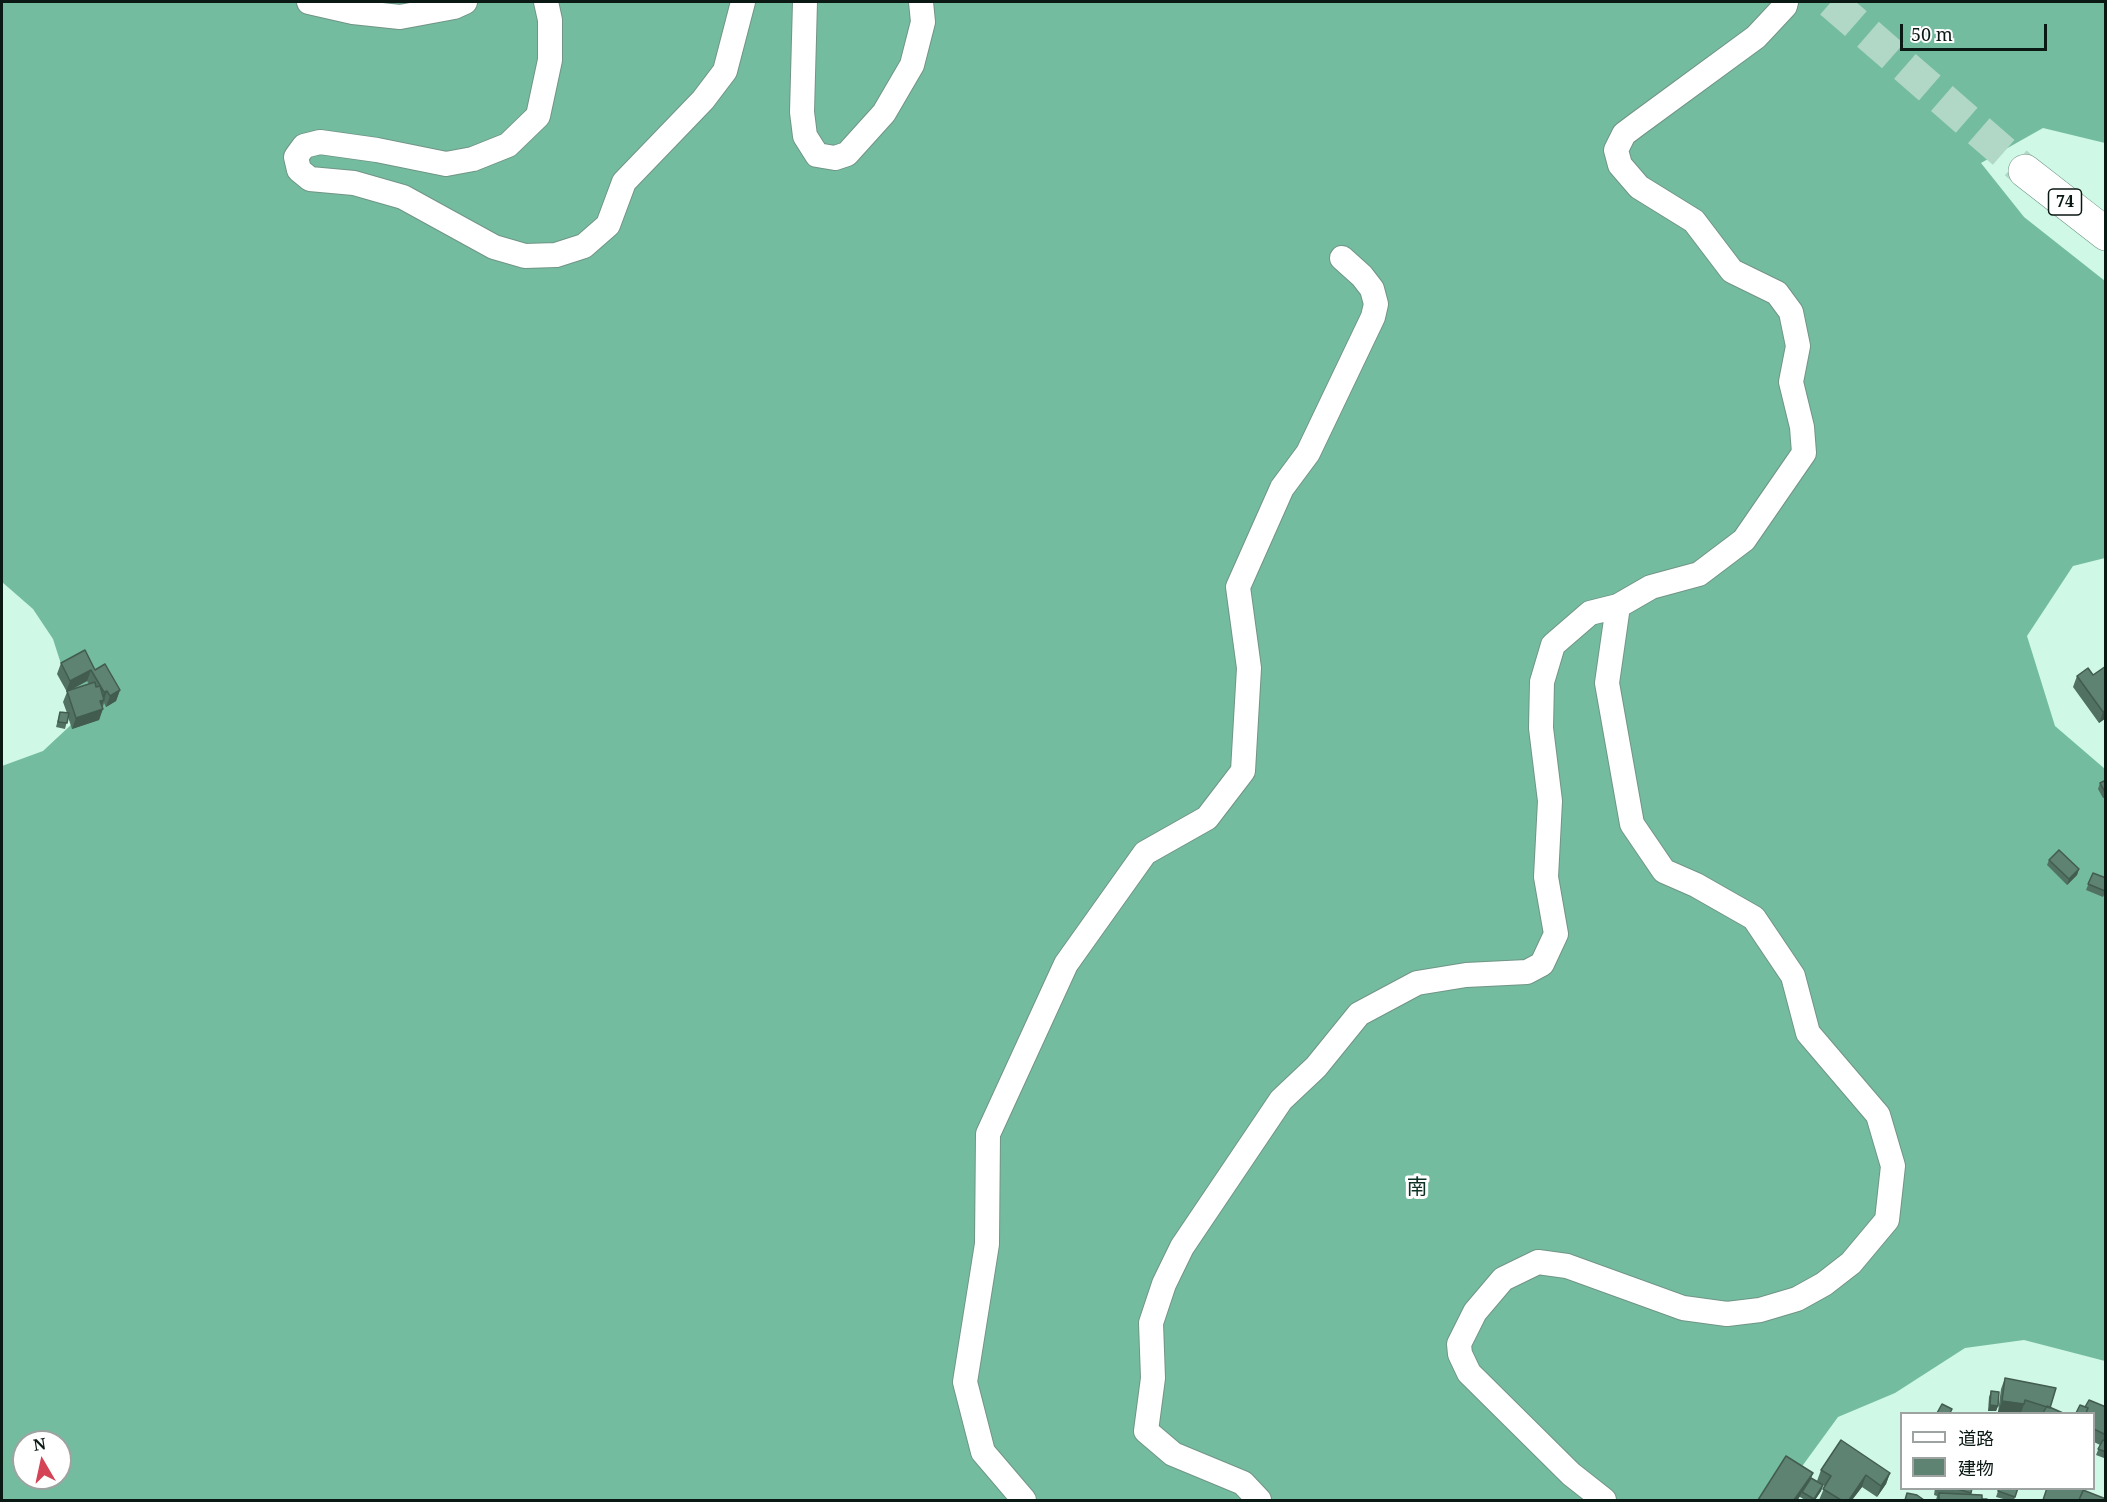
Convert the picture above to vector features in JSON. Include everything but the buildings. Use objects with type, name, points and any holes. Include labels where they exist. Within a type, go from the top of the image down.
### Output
[{"type":"highway","name":"74","points":[[2106,218],[2029,165],[2106,234]]},
{"type":"street","points":[[309,2],[353,12],[400,17],[454,7],[465,2]]},
{"type":"street","points":[[546,2],[550,20],[550,60],[538,116],[508,145],[473,159],[446,164],[377,150],[320,142],[304,146],[296,157],[299,170],[310,180],[354,183],[403,197],[494,247],[525,256],[556,255],[584,246],[608,225],[624,182],[703,100],[725,71],[743,2]]},
{"type":"street","points":[[805,2],[802,112],[805,136],[817,155],[835,158],[847,154],[884,113],[912,65],[923,21],[921,2]]},
{"type":"street","points":[[1259,1500],[1243,1483],[1173,1454],[1146,1431],[1153,1378],[1151,1323],[1164,1284],[1182,1247],[1281,1100],[1316,1066],[1359,1014],[1417,983],[1466,975],[1527,972],[1542,964],[1556,934],[1546,877],[1550,801],[1541,728],[1542,682],[1553,645],[1590,613],[1618,606],[1651,587],[1700,574],[1744,540],[1804,453],[1802,427],[1791,382],[1798,346],[1791,312],[1777,293],[1732,271],[1694,221],[1638,187],[1620,165],[1616,150],[1624,134],[1756,37],[1785,6],[1786,2]]},
{"type":"street","points":[[1024,1500],[983,1452],[965,1382],[987,1244],[988,1134],[1066,964],[1145,853],[1207,818],[1243,771],[1249,668],[1238,586],[1282,488],[1308,453],[1348,373],[1374,310],[1372,289],[1362,276],[1342,258]]},
{"type":"street","points":[[1604,1500],[1571,1474],[1469,1373],[1460,1354],[1459,1344],[1475,1312],[1503,1279],[1538,1262],[1567,1266],[1683,1308],[1727,1314],[1760,1310],[1797,1299],[1824,1284],[1851,1263],[1887,1220],[1893,1166],[1878,1115],[1808,1033],[1793,976],[1754,918],[1696,885],[1664,871],[1632,825],[1607,683],[1618,606]]},
{"type":"green space","points":[[2,2],[2105,2],[2105,143],[2043,128],[1981,163],[2024,217],[2105,281],[2105,558],[2073,566],[2027,636],[2055,726],[2105,769],[2105,1361],[2024,1340],[1965,1348],[1895,1393],[1838,1417],[1795,1476],[1798,1500],[2,1500],[2,766],[43,751],[73,723],[70,692],[53,639],[33,609],[2,582]]},
{"type":"tunnel","points":[[1831,2],[2025,171]]},
{"type":"district","name":"南","points":[[1417,1188]]}]
